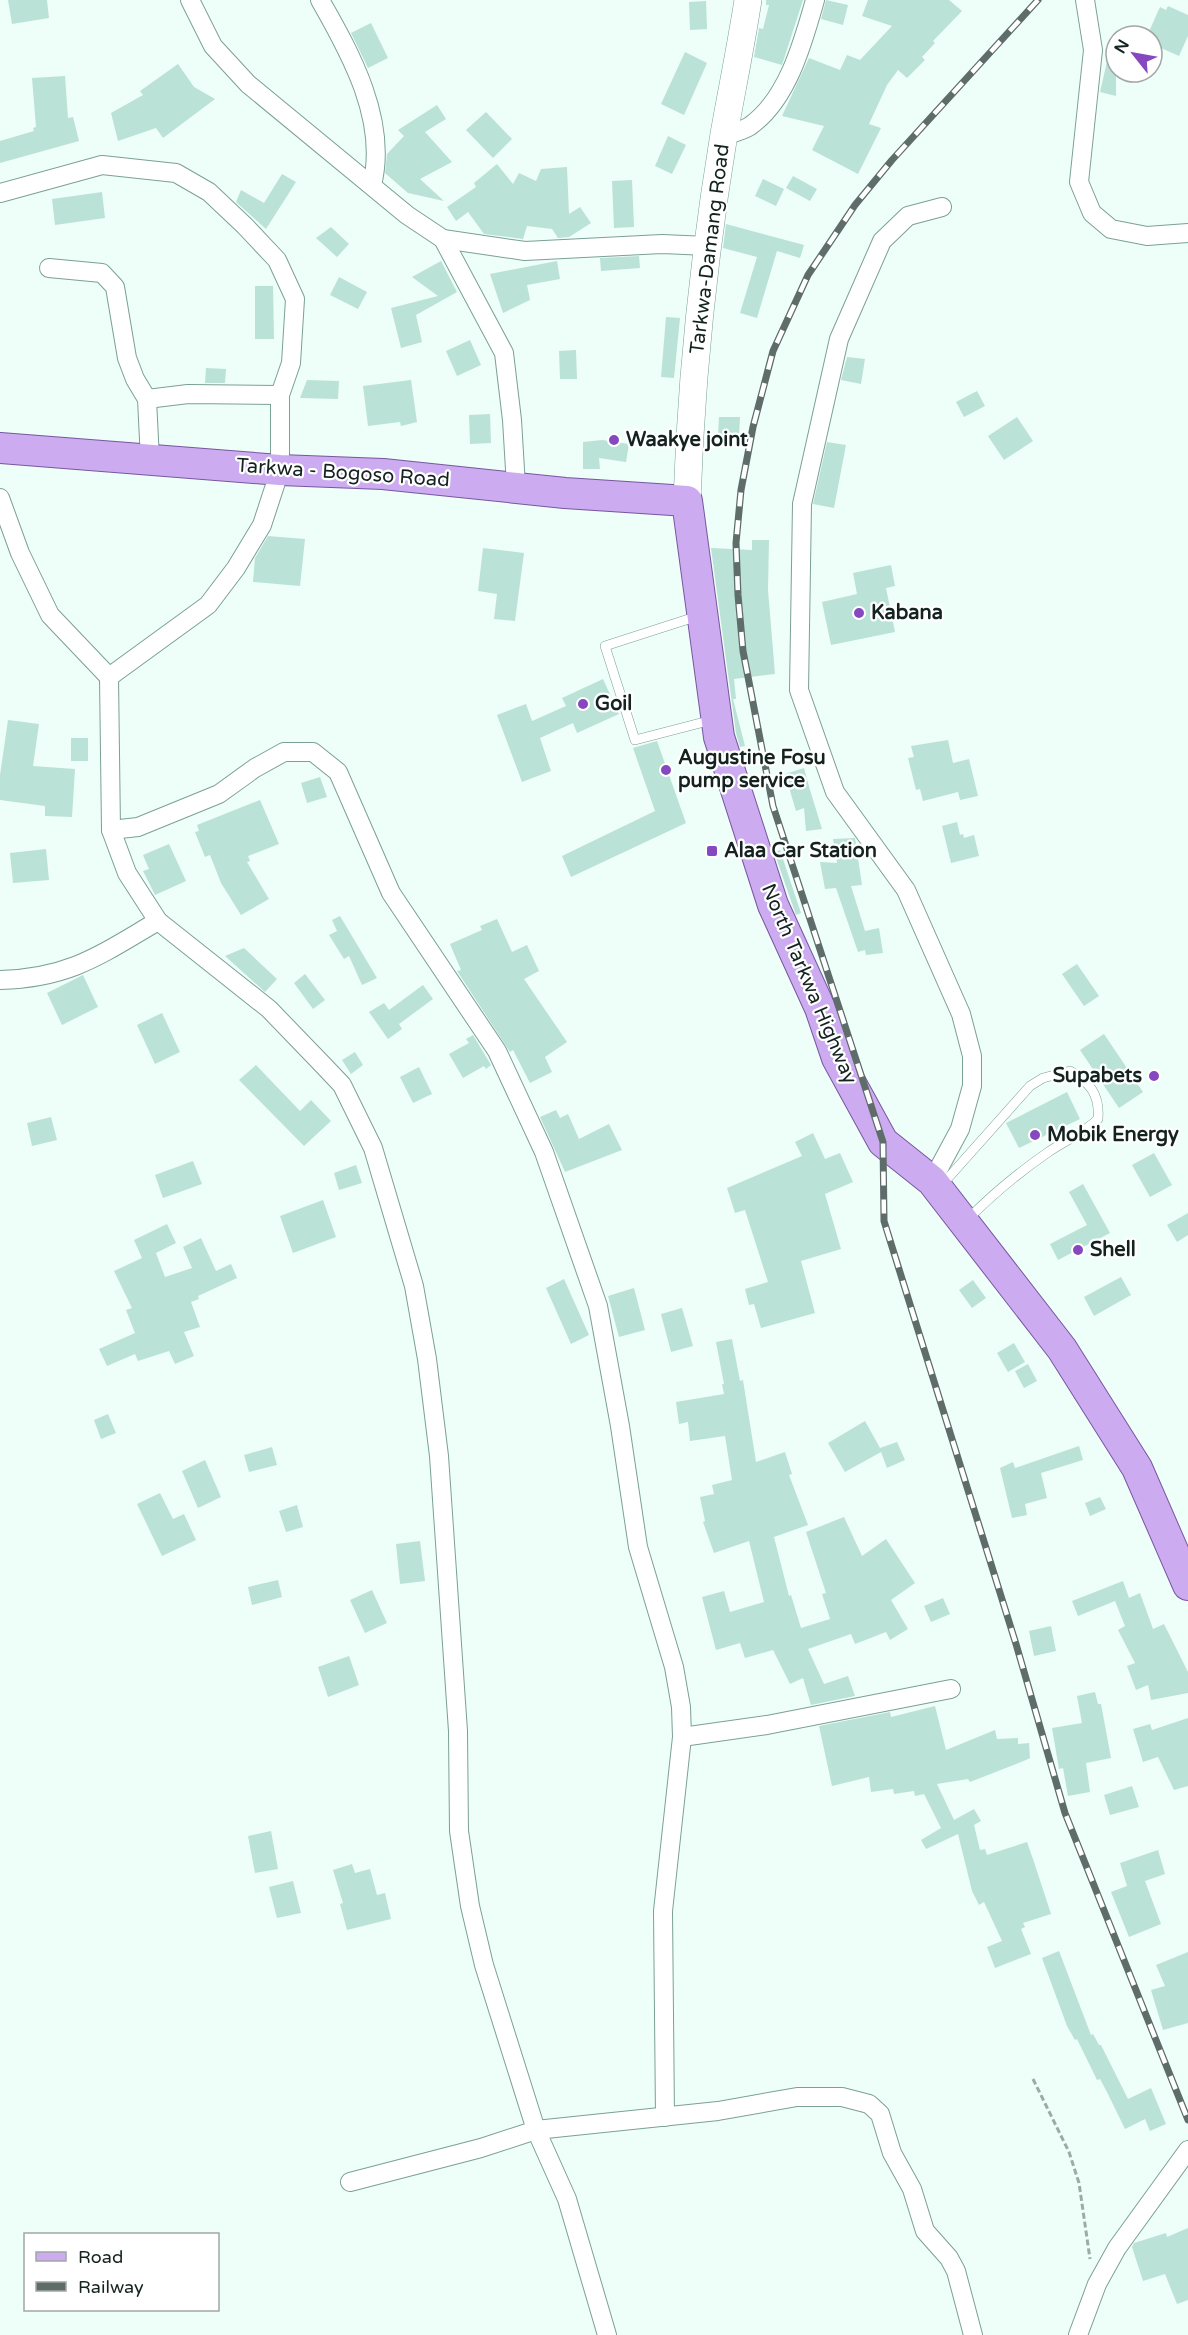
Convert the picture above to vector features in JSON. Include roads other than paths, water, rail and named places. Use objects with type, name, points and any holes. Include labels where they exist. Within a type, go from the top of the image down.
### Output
[{"type":"main road","name":"Tarkwa-Damang Road","points":[[687,501],[690,417],[708,246],[724,136],[748,0]]},
{"type":"main road","name":"Tarkwa - Bogoso Road","points":[[0,448],[280,470],[383,474],[587,495],[687,501]]},
{"type":"main road","name":"North Tarkwa Highway","points":[[687,501],[719,737],[773,905],[820,1008],[837,1058],[883,1142],[935,1185],[1062,1349],[1137,1468],[1185,1569]]},
{"type":"street","points":[[189,0],[213,46],[248,84],[407,215],[443,239],[525,251],[662,244],[708,246]]},
{"type":"street","points":[[320,0],[360,80],[372,115],[377,165],[372,185]]},
{"type":"street","points":[[724,136],[747,128],[762,116],[780,90],[803,42],[815,0]]},
{"type":"street","points":[[1085,0],[1093,50],[1079,182],[1092,213],[1111,229],[1147,236],[1188,233]]},
{"type":"street","points":[[0,193],[102,165],[176,173],[229,208],[277,260],[294,299],[291,363],[280,395],[280,470],[262,525],[236,568],[208,605],[109,677]]},
{"type":"street","points":[[935,1185],[960,1129],[972,1086],[972,1056],[961,1014],[906,890],[835,792],[799,690],[802,504],[839,339],[882,241],[908,216],[942,207]]},
{"type":"street","points":[[443,239],[504,353],[512,420],[516,486]]},
{"type":"street","points":[[49,268],[102,273],[115,287],[127,358],[135,379],[147,399],[150,460]]},
{"type":"street","points":[[147,399],[188,394],[280,395]]},
{"type":"street","points":[[0,498],[20,553],[50,615],[109,677],[111,830],[127,873],[159,921],[269,1010],[342,1085],[376,1158],[414,1286],[427,1359],[438,1456],[458,1720],[459,1831],[470,1906],[484,1965],[536,2130],[567,2199],[607,2335]]},
{"type":"street","points":[[111,830],[147,824],[219,794],[255,768],[284,752],[313,752],[338,772],[391,894],[497,1051],[544,1152],[598,1306],[620,1426],[638,1547],[674,1667],[681,1707],[682,1737],[663,1911],[665,2117]]},
{"type":"street","points":[[0,980],[48,976],[81,965],[159,921]]},
{"type":"street","points":[[682,1737],[767,1725],[951,1689]]},
{"type":"street","points":[[350,2182],[481,2148],[536,2130],[665,2117],[798,2097],[842,2097],[869,2104],[880,2114],[892,2153],[912,2189],[925,2231],[956,2271],[973,2335]]},
{"type":"street","points":[[1078,2335],[1097,2284],[1117,2248],[1188,2150]]},
{"type":"lane","points":[[703,614],[605,646],[635,740],[716,718]]},
{"type":"lane","points":[[935,1185],[1030,1086],[1043,1078],[1070,1071],[1087,1081],[1099,1109],[1098,1119],[1086,1131],[1009,1180],[964,1222]]},
{"type":"railway","points":[[1038,0],[892,160],[855,205],[808,275],[773,351],[753,427],[741,490],[736,543],[738,595],[743,651],[773,806],[883,1142],[884,1221],[1016,1644],[1065,1813],[1188,2120]]},
{"type":"place","name":"Waakye joint","points":[[614,440]]},
{"type":"place","name":"Kabana","points":[[859,613]]},
{"type":"place","name":"Goil","points":[[583,704]]},
{"type":"place","name":"Augustine Fosu pump service","points":[[666,770]]},
{"type":"place","name":"Alaa Car Station","points":[[712,851]]},
{"type":"place","name":"Supabets","points":[[1154,1076]]},
{"type":"place","name":"Mobik Energy","points":[[1035,1135]]},
{"type":"place","name":"Shell","points":[[1078,1250]]}]
